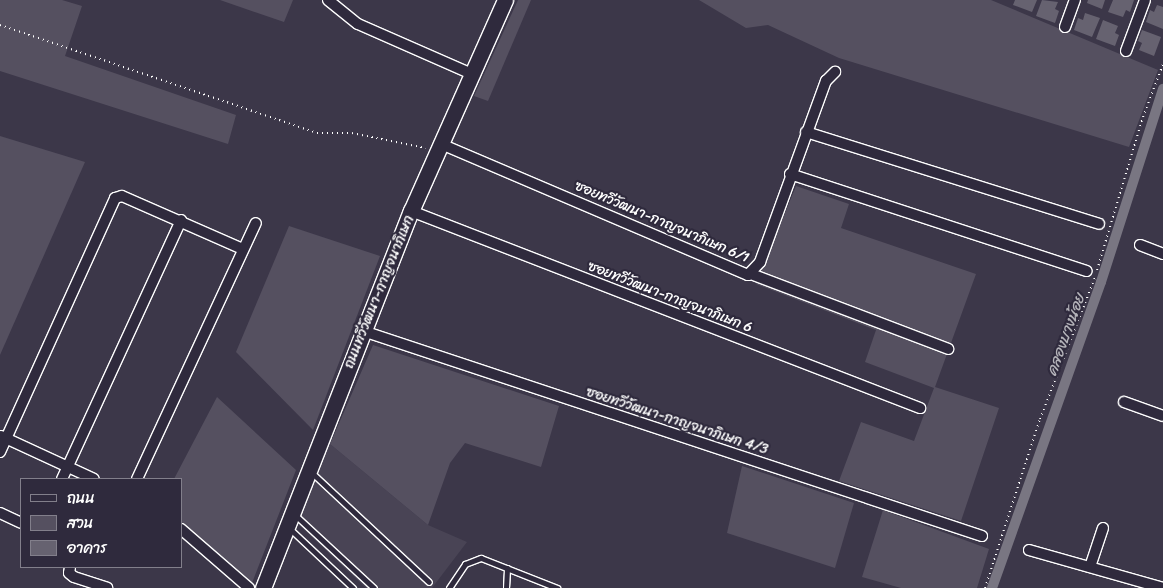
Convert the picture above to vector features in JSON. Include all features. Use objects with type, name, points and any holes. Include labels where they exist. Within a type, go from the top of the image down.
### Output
[{"type":"street","points":[[328,0],[358,24],[472,74]]},
{"type":"street","name":"ถนนทวีวัฒนา-กาญจนาภิเษก","points":[[263,588],[411,211],[505,0]]},
{"type":"street","points":[[1065,27],[1075,0]]},
{"type":"street","points":[[1126,51],[1145,0]]},
{"type":"street","name":"ซอยทวีวัฒนา-กาญจนาภิเษก 6/1","points":[[439,148],[666,238],[740,273],[751,274],[760,262],[790,174],[826,81],[835,72]]},
{"type":"street","points":[[806,132],[1098,224]]},
{"type":"street","points":[[790,174],[1087,271]]},
{"type":"street","points":[[0,452],[3,437],[115,198],[122,196],[181,220],[243,249]]},
{"type":"street","name":"ซอยทวีวัฒนา-กาญจนาภิเษก 6","points":[[411,211],[920,408]]},
{"type":"street","points":[[62,478],[181,220]]},
{"type":"street","points":[[137,478],[256,223]]},
{"type":"street","points":[[1140,245],[1163,254]]},
{"type":"street","points":[[751,274],[948,349]]},
{"type":"street","name":"ซอยทวีวัฒนา-กาญจนาภิเษก 4/3","points":[[363,331],[982,536]]},
{"type":"street","points":[[1124,402],[1163,416]]},
{"type":"street","points":[[3,437],[92,478]]},
{"type":"street","points":[[0,513],[20,523]]},
{"type":"street","points":[[1090,567],[1103,528]]},
{"type":"street","points":[[182,530],[249,588]]},
{"type":"street","points":[[1029,550],[1163,588]]},
{"type":"street","points":[[70,568],[69,573],[74,577],[106,588]]},
{"type":"lane","points":[[308,470],[429,582]]},
{"type":"lane","points":[[290,520],[353,588]]},
{"type":"lane","points":[[290,520],[374,588]]},
{"type":"lane","points":[[449,588],[465,564],[472,559],[481,558],[557,588]]},
{"type":"lane","points":[[506,588],[507,568]]},
{"type":"path","points":[[0,25],[317,133],[378,136],[439,148]]},
{"type":"path","points":[[985,588],[1040,419],[1081,317],[1143,117],[1163,64]]},
{"type":"shaded area","points":[[330,444],[428,525],[467,542],[432,588],[366,588],[297,523]]},
{"type":"green space","points":[[0,0],[62,0],[82,6],[65,56],[236,115],[228,144],[0,71]]},
{"type":"green space","points":[[220,0],[293,0],[284,22]]},
{"type":"green space","points":[[518,0],[531,0],[488,101],[474,96]]},
{"type":"green space","points":[[699,0],[991,0],[1158,70],[1129,147],[839,58],[768,25],[746,28]]},
{"type":"green space","points":[[0,136],[85,162],[0,355]]},
{"type":"green space","points":[[796,186],[849,204],[841,228],[976,274],[935,387],[999,408],[961,521],[839,481],[861,422],[914,441],[934,388],[865,362],[876,330],[756,284]]},
{"type":"green space","points":[[289,226],[380,256],[313,430],[236,352]]},
{"type":"green space","points":[[373,345],[559,406],[541,467],[465,443],[450,463],[428,525],[330,444]]},
{"type":"green space","points":[[217,397],[296,470],[252,583],[182,525],[182,478],[175,478]]},
{"type":"green space","points":[[742,466],[854,503],[835,568],[727,533]]},
{"type":"green space","points":[[883,510],[989,549],[977,588],[901,588],[862,577]]},
{"type":"building","points":[[1015,0],[1037,0],[1032,12],[1013,5]]},
{"type":"building","points":[[1042,0],[1058,2],[1055,9],[1059,11],[1055,23],[1036,16]]},
{"type":"building","points":[[1088,0],[1105,0],[1102,9],[1087,3]]},
{"type":"building","points":[[1113,0],[1134,0],[1130,12],[1126,10],[1123,17],[1108,12]]},
{"type":"building","points":[[1157,5],[1163,7],[1163,29],[1146,22],[1150,10],[1154,12]]},
{"type":"building","points":[[1085,13],[1100,18],[1092,37],[1074,30],[1078,18],[1083,20]]},
{"type":"building","points":[[1103,20],[1118,26],[1115,33],[1119,35],[1115,46],[1096,39]]},
{"type":"building","points":[[1142,30],[1161,37],[1154,56],[1139,50],[1142,43],[1138,41]]},
{"type":"waterway","name":"คลองบางน้อย","points":[[992,588],[1101,282],[1163,89]]}]
